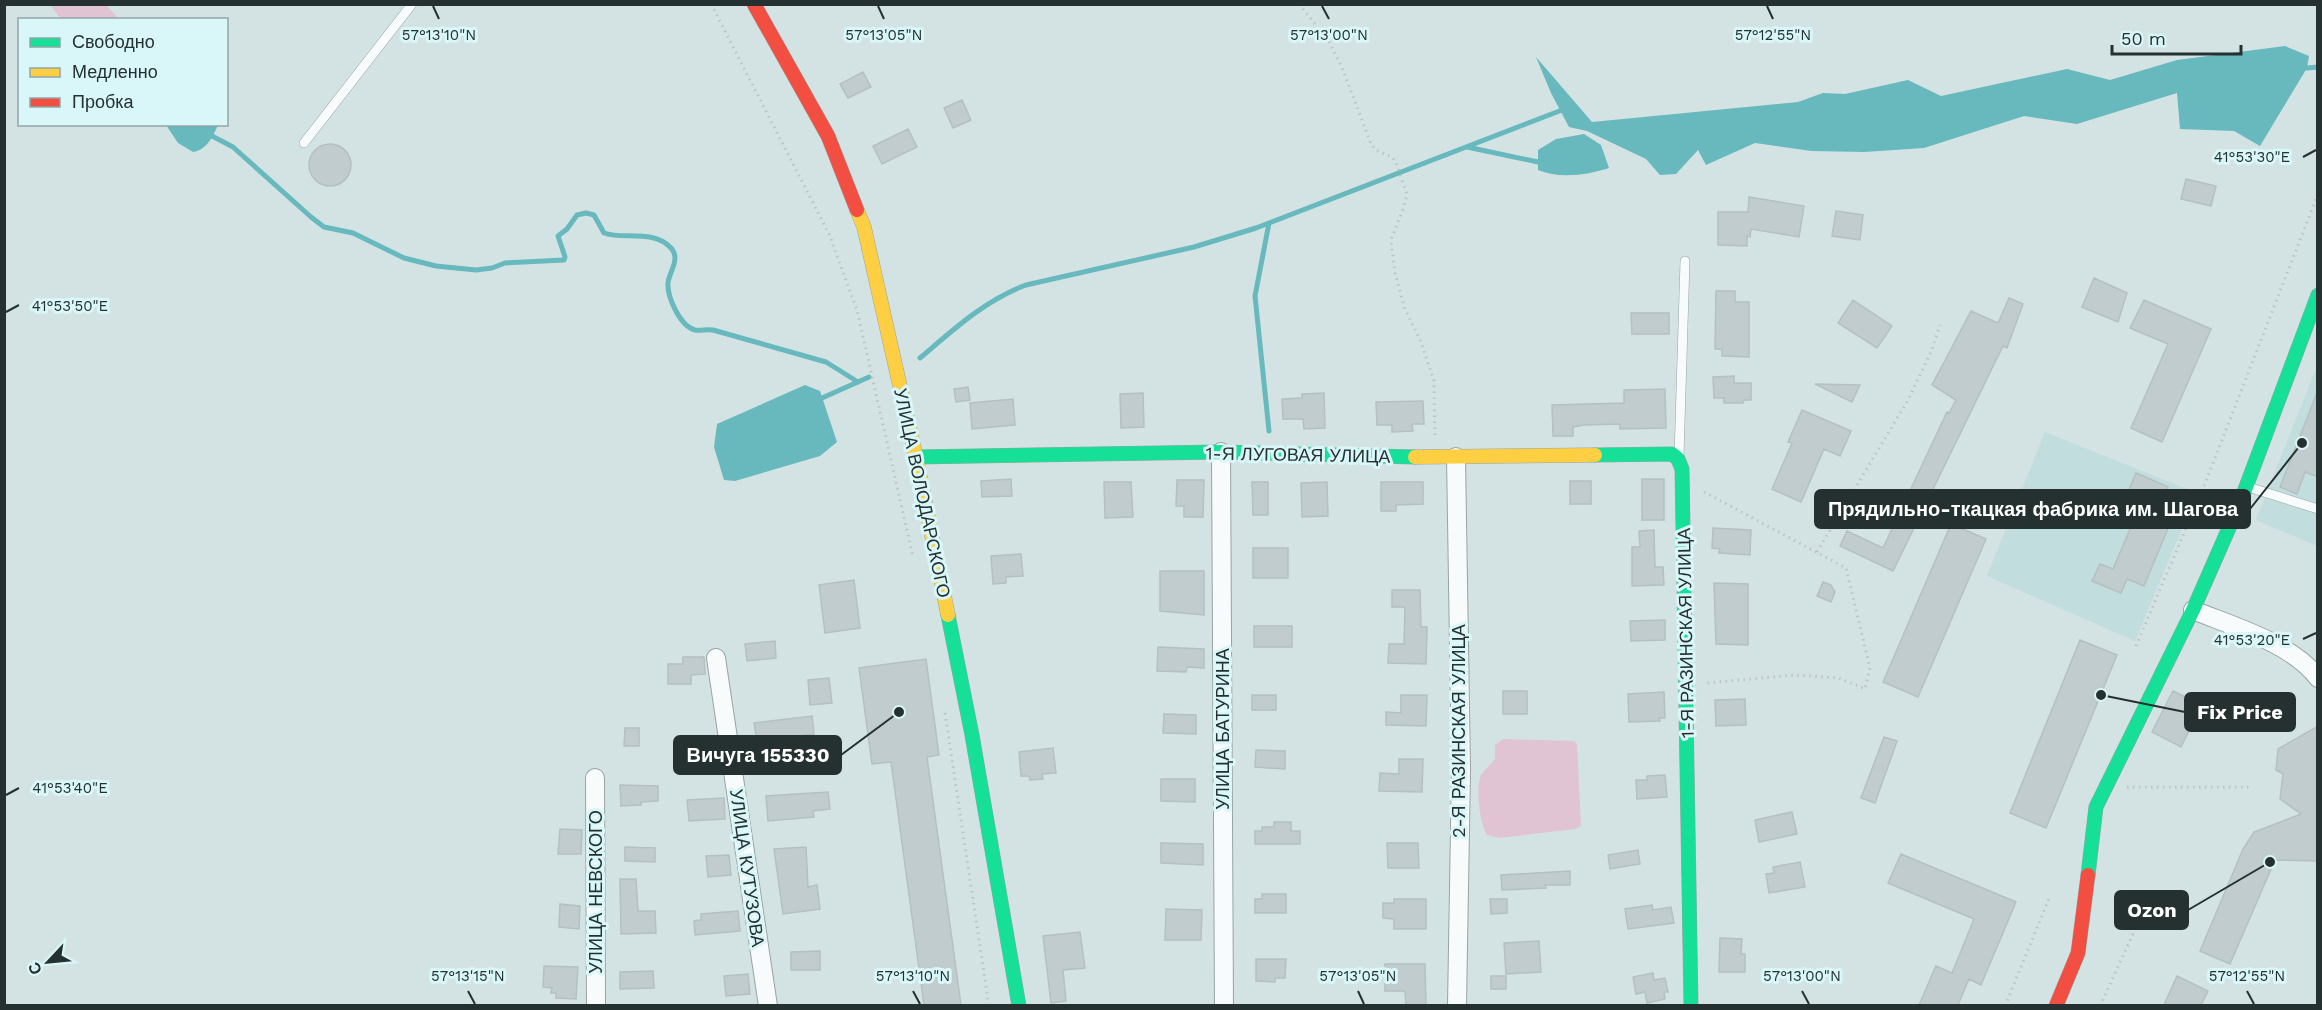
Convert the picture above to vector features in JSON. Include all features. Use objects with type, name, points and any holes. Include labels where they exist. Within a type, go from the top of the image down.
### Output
[{"type":"street","name":"УЛИЦА ВОЛОДАРСКОГО","points":[[754,4],[828,136],[864,227],[916,457],[972,735],[1019,1005]]},
{"type":"street","points":[[2056,1005],[2078,953],[2096,807],[2193,610],[2247,486],[2318,295]]},
{"type":"street","name":"1-Я ЛУГОВАЯ УЛИЦА","points":[[916,457],[1221,452],[1436,458],[1672,454],[1679,458]]},
{"type":"street","name":"УЛИЦА БАТУРИНА","points":[[1221,452],[1224,1005]]},
{"type":"street","name":"2-Я РАЗИНСКАЯ УЛИЦА","points":[[1456,457],[1461,769],[1457,1005]]},
{"type":"street","name":"1-Я РАЗИНСКАЯ УЛИЦА","points":[[1679,458],[1684,481],[1691,1005]]},
{"type":"street","points":[[2193,610],[2256,636],[2296,657],[2318,678]]},
{"type":"street","name":"УЛИЦА КУТУЗОВА","points":[[716,658],[768,1005]]},
{"type":"street","name":"УЛИЦА НЕВСКОГО","points":[[595,778],[596,1005]]},
{"type":"lane","points":[[304,143],[412,4]]},
{"type":"lane","name":"1-Я РАЗИНСКАЯ УЛИЦА","points":[[1679,458],[1684,261]]},
{"type":"lane","points":[[2247,486],[2318,509]]},
{"type":"path","points":[[711,4],[829,234],[857,310],[915,564]]},
{"type":"path","points":[[1299,4],[1328,40],[1341,65],[1371,144],[1396,163],[1407,194],[1391,240],[1395,273],[1405,309],[1421,342],[1434,381],[1436,458]]},
{"type":"path","points":[[2136,646],[2204,486],[2318,194]]},
{"type":"path","points":[[1817,552],[1908,400],[1932,352],[1940,325]]},
{"type":"path","points":[[1684,481],[1846,568],[1870,668],[1865,689],[1839,678],[1794,675],[1686,685]]},
{"type":"path","points":[[944,708],[989,1005]]},
{"type":"path","points":[[2106,787],[2249,787]]},
{"type":"path","points":[[2005,1005],[2050,896]]},
{"type":"path","points":[[2100,1005],[2150,897]]},
{"type":"shaded area","points":[[50,5],[106,5],[118,18],[60,18]]},
{"type":"shaded area","points":[[2317,366],[2317,546],[2256,520]]},
{"type":"shaded area","points":[[2045,432],[2197,493],[2135,641],[1987,576]]},
{"type":"shaded area","points":[[1503,739],[1574,741],[1577,744],[1581,826],[1575,829],[1500,838],[1487,835],[1481,816],[1479,783],[1483,773],[1495,759],[1495,745]]},
{"type":"water","points":[[2285,46],[2309,56],[2307,68],[2260,146],[2234,131],[2180,129],[2177,93],[2077,124],[2024,116],[1924,148],[1865,152],[1811,151],[1755,143],[1706,165],[1698,150],[1676,174],[1660,175],[1646,159],[1587,131],[1569,127],[1536,57],[1592,122],[1798,102],[1823,93],[1845,94],[1908,80],[1941,96],[2067,69],[2110,80],[2177,60]]},
{"type":"water","points":[[167,126],[218,126],[212,138],[198,151],[193,152],[178,143]]},
{"type":"water","points":[[1584,134],[1601,145],[1609,168],[1574,175],[1546,173],[1538,170],[1538,150],[1556,139]]},
{"type":"water","points":[[805,385],[820,391],[837,442],[820,456],[735,481],[724,480],[714,447],[717,424]]},
{"type":"building","points":[[863,72],[871,87],[848,98],[840,84]]},
{"type":"building","points":[[962,100],[971,120],[953,128],[944,108]]},
{"type":"building","points":[[908,129],[917,147],[882,164],[873,146]]},
{"type":"building","points":[[330,144],[338,145],[345,150],[350,157],[350,173],[345,180],[338,185],[330,186],[322,185],[315,180],[310,173],[309,165],[310,157],[315,150],[322,145]]},
{"type":"building","points":[[2186,179],[2216,186],[2211,206],[2181,199]]},
{"type":"building","points":[[1749,197],[1804,206],[1799,237],[1751,229],[1750,237],[1747,236],[1747,246],[1718,245],[1718,212],[1748,212]]},
{"type":"building","points":[[1836,211],[1863,215],[1860,240],[1832,236]]},
{"type":"building","points":[[2094,278],[2127,293],[2118,322],[2082,307]]},
{"type":"building","points":[[1716,291],[1735,291],[1735,302],[1749,302],[1749,357],[1722,356],[1722,349],[1715,349]]},
{"type":"building","points":[[2009,298],[2023,304],[2007,348],[2003,346],[1893,571],[1840,546],[1847,531],[1883,548],[1947,412],[1949,413],[1956,400],[1932,385],[1971,311],[1998,323]]},
{"type":"building","points":[[1853,300],[1892,326],[1877,348],[1838,323]]},
{"type":"building","points":[[2144,300],[2211,329],[2162,442],[2131,428],[2168,344],[2130,328]]},
{"type":"building","points":[[1631,313],[1669,313],[1669,334],[1632,334]]},
{"type":"building","points":[[1734,376],[1734,383],[1751,383],[1751,400],[1744,400],[1743,403],[1724,403],[1724,398],[1714,398],[1713,377]]},
{"type":"building","points":[[1815,384],[1860,385],[1852,402]]},
{"type":"building","points":[[968,387],[970,400],[956,402],[954,389]]},
{"type":"building","points":[[1665,389],[1666,428],[1620,429],[1620,424],[1584,425],[1573,427],[1573,436],[1553,436],[1552,405],[1624,403],[1624,390]]},
{"type":"building","points":[[1143,393],[1144,427],[1121,428],[1120,394]]},
{"type":"building","points":[[1324,393],[1325,428],[1304,429],[1303,419],[1283,419],[1282,399],[1302,398],[1302,394]]},
{"type":"building","points":[[2317,393],[2318,477],[2305,472],[2297,494],[2280,487]]},
{"type":"building","points":[[1013,399],[1015,425],[972,429],[970,403]]},
{"type":"building","points":[[1423,401],[1424,424],[1412,424],[1413,431],[1392,432],[1392,425],[1377,425],[1376,402]]},
{"type":"building","points":[[1802,410],[1851,431],[1840,456],[1824,449],[1801,502],[1772,489],[1792,443],[1788,442]]},
{"type":"building","points":[[2136,473],[2168,487],[2162,500],[2177,507],[2144,586],[2127,579],[2121,593],[2092,581],[2100,564],[2113,569],[2143,499],[2128,492]]},
{"type":"building","points":[[1011,479],[1012,496],[982,497],[981,481]]},
{"type":"building","points":[[1642,479],[1664,479],[1664,520],[1642,520]]},
{"type":"building","points":[[1177,480],[1204,480],[1203,517],[1184,517],[1184,506],[1176,506]]},
{"type":"building","points":[[1570,481],[1591,481],[1591,504],[1570,504]]},
{"type":"building","points":[[1104,482],[1131,482],[1133,517],[1105,518]]},
{"type":"building","points":[[1252,482],[1268,482],[1268,515],[1253,515]]},
{"type":"building","points":[[1327,482],[1328,516],[1302,517],[1301,483]]},
{"type":"building","points":[[1381,482],[1423,482],[1423,504],[1396,505],[1396,511],[1381,511]]},
{"type":"building","points":[[1951,524],[1986,539],[1918,697],[1883,682]]},
{"type":"building","points":[[1713,528],[1751,530],[1750,555],[1719,553],[1720,549],[1712,548]]},
{"type":"building","points":[[1654,530],[1655,567],[1663,567],[1664,585],[1632,586],[1632,547],[1640,547],[1639,531]]},
{"type":"building","points":[[1253,548],[1288,548],[1288,578],[1253,578]]},
{"type":"building","points":[[1021,554],[1023,576],[1006,577],[1006,583],[993,584],[991,556]]},
{"type":"building","points":[[1160,571],[1204,571],[1204,615],[1160,611]]},
{"type":"building","points":[[854,580],[860,628],[825,633],[819,585]]},
{"type":"building","points":[[1823,582],[1831,585],[1835,592],[1831,602],[1817,596]]},
{"type":"building","points":[[1714,583],[1748,584],[1748,645],[1716,644]]},
{"type":"building","points":[[1392,590],[1420,590],[1421,627],[1427,627],[1426,664],[1388,663],[1389,644],[1404,644],[1405,607],[1392,607]]},
{"type":"building","points":[[1665,620],[1665,640],[1631,641],[1630,621]]},
{"type":"building","points":[[1254,626],[1292,626],[1292,647],[1254,647]]},
{"type":"building","points":[[2080,640],[2117,655],[2046,828],[2010,813]]},
{"type":"building","points":[[775,641],[776,658],[747,661],[745,644]]},
{"type":"building","points":[[1158,647],[1204,649],[1204,668],[1187,667],[1186,672],[1157,671]]},
{"type":"building","points":[[683,657],[704,657],[705,674],[691,675],[691,684],[668,684],[668,664],[683,664]]},
{"type":"building","points":[[926,659],[939,755],[927,757],[961,1005],[924,1005],[891,762],[872,764],[859,668]]},
{"type":"building","points":[[829,678],[832,703],[810,705],[808,680]]},
{"type":"building","points":[[1503,691],[1527,691],[1527,714],[1503,714]]},
{"type":"building","points":[[2173,691],[2202,705],[2181,747],[2152,732]]},
{"type":"building","points":[[1664,692],[1665,718],[1659,718],[1660,721],[1629,722],[1628,694]]},
{"type":"building","points":[[1252,695],[1276,695],[1276,710],[1252,710]]},
{"type":"building","points":[[1401,695],[1427,695],[1426,726],[1386,725],[1386,712],[1401,713]]},
{"type":"building","points":[[1745,699],[1746,725],[1716,726],[1715,700]]},
{"type":"building","points":[[1164,714],[1196,715],[1196,734],[1163,733]]},
{"type":"building","points":[[812,716],[814,734],[757,741],[754,723]]},
{"type":"building","points":[[2318,726],[2318,861],[2275,860],[2230,964],[2200,951],[2243,849],[2254,832],[2301,814],[2280,799],[2283,774],[2276,770],[2278,749]]},
{"type":"building","points":[[625,728],[639,728],[639,746],[624,746]]},
{"type":"building","points":[[714,736],[715,756],[683,758],[682,738]]},
{"type":"building","points":[[1884,737],[1897,741],[1875,803],[1861,798]]},
{"type":"building","points":[[1053,748],[1056,773],[1042,774],[1043,779],[1030,780],[1029,776],[1021,776],[1019,752]]},
{"type":"building","points":[[1256,750],[1285,751],[1285,769],[1255,767]]},
{"type":"building","points":[[1399,759],[1423,759],[1422,792],[1379,791],[1380,773],[1399,774]]},
{"type":"building","points":[[1665,775],[1667,797],[1637,799],[1636,780],[1647,780],[1647,776]]},
{"type":"building","points":[[1161,779],[1195,779],[1195,802],[1161,801]]},
{"type":"building","points":[[620,785],[658,786],[658,801],[621,806]]},
{"type":"building","points":[[828,792],[830,809],[813,811],[814,817],[768,821],[766,796]]},
{"type":"building","points":[[724,798],[725,819],[689,821],[687,800]]},
{"type":"building","points":[[1792,812],[1797,834],[1759,842],[1755,820]]},
{"type":"building","points":[[1274,822],[1291,822],[1291,831],[1300,831],[1300,844],[1255,844],[1255,831],[1262,831],[1262,827],[1274,827]]},
{"type":"building","points":[[560,829],[582,830],[581,854],[558,854]]},
{"type":"building","points":[[1161,843],[1203,844],[1203,865],[1161,863]]},
{"type":"building","points":[[1387,843],[1418,843],[1419,868],[1388,868]]},
{"type":"building","points":[[625,847],[655,848],[655,862],[625,861]]},
{"type":"building","points":[[806,847],[808,887],[817,885],[820,909],[783,914],[774,849]]},
{"type":"building","points":[[1638,850],[1640,864],[1610,869],[1608,855]]},
{"type":"building","points":[[1901,854],[2016,902],[1981,985],[1969,979],[1958,1005],[1919,1005],[1936,966],[1952,973],[1974,919],[1888,883]]},
{"type":"building","points":[[729,855],[731,875],[708,877],[706,856]]},
{"type":"building","points":[[1800,862],[1805,887],[1769,893],[1766,874],[1774,873],[1773,867]]},
{"type":"building","points":[[1570,871],[1570,885],[1545,885],[1546,888],[1502,890],[1501,875]]},
{"type":"building","points":[[620,879],[636,879],[638,911],[655,911],[656,933],[621,934]]},
{"type":"building","points":[[1262,894],[1286,894],[1286,913],[1255,913],[1255,899],[1262,899]]},
{"type":"building","points":[[1394,899],[1426,899],[1426,929],[1394,929],[1394,919],[1383,918],[1383,903],[1394,903]]},
{"type":"building","points":[[1490,899],[1507,899],[1507,913],[1491,914]]},
{"type":"building","points":[[560,904],[580,906],[579,929],[559,927]]},
{"type":"building","points":[[1652,905],[1653,910],[1671,907],[1674,923],[1628,929],[1625,909]]},
{"type":"building","points":[[1166,909],[1202,910],[1201,940],[1165,940]]},
{"type":"building","points":[[738,911],[740,931],[695,935],[694,921],[701,920],[701,914]]},
{"type":"building","points":[[1080,932],[1085,968],[1063,970],[1066,1001],[1051,1003],[1043,936]]},
{"type":"building","points":[[1720,938],[1742,939],[1741,954],[1745,954],[1745,972],[1719,972]]},
{"type":"building","points":[[1539,941],[1541,972],[1506,974],[1504,943]]},
{"type":"building","points":[[820,951],[820,970],[791,970],[791,952]]},
{"type":"building","points":[[1256,959],[1286,959],[1285,978],[1275,978],[1275,982],[1256,981]]},
{"type":"building","points":[[1385,964],[1425,964],[1426,1005],[1406,1005],[1405,991],[1385,991]]},
{"type":"building","points":[[544,966],[578,967],[576,999],[556,998],[556,993],[551,993],[552,988],[543,987]]},
{"type":"building","points":[[653,971],[654,988],[620,989],[620,972]]},
{"type":"building","points":[[1653,973],[1654,980],[1665,978],[1668,992],[1664,992],[1665,999],[1647,1003],[1645,992],[1636,994],[1633,977]]},
{"type":"building","points":[[748,974],[750,994],[726,996],[724,976]]},
{"type":"building","points":[[1491,976],[1506,976],[1506,989],[1491,989]]},
{"type":"building","points":[[2177,976],[2208,991],[2201,1005],[2164,1005]]},
{"type":"waterway","points":[[2307,68],[2318,67]]},
{"type":"waterway","points":[[920,358],[983,307],[1026,285],[1194,247],[1256,228],[1562,110]]},
{"type":"waterway","points":[[212,136],[233,147],[324,227],[353,233],[404,258],[436,266],[476,270],[492,268],[505,263],[564,260],[558,236],[567,229],[577,215],[586,213],[594,215],[604,233],[656,239],[671,248],[675,257],[668,289],[676,310],[689,327],[695,330],[713,330],[826,362],[858,382]]},
{"type":"waterway","points":[[1467,147],[1538,162]]},
{"type":"waterway","points":[[1269,223],[1255,296],[1269,431]]},
{"type":"waterway","points":[[822,398],[869,377]]},
{"type":"traffic: fast","points":[[2088,875],[2096,807],[2193,610],[2240,503],[2318,295]]},
{"type":"traffic: fast","points":[[916,457],[1221,452],[1415,457]]},
{"type":"traffic: fast","points":[[1595,455],[1672,454],[1678,459],[1682,469],[1691,1006]]},
{"type":"traffic: fast","points":[[948,615],[972,735],[1019,1006]]},
{"type":"traffic: slow","points":[[857,210],[864,227],[916,457],[948,615]]},
{"type":"traffic: slow","points":[[1415,457],[1595,455]]},
{"type":"traffic: jam","points":[[754,4],[828,136],[857,210]]},
{"type":"traffic: jam","points":[[2056,1006],[2078,953],[2088,875]]},
{"type":"place","name":"Прядильно-ткацкая фабрика им. Шагова","points":[[2302,443]]},
{"type":"place","name":"Fix Price","points":[[2101,695]]},
{"type":"place","name":"Вичуга 155330","points":[[899,712]]},
{"type":"place","name":"Ozon","points":[[2270,862]]}]
